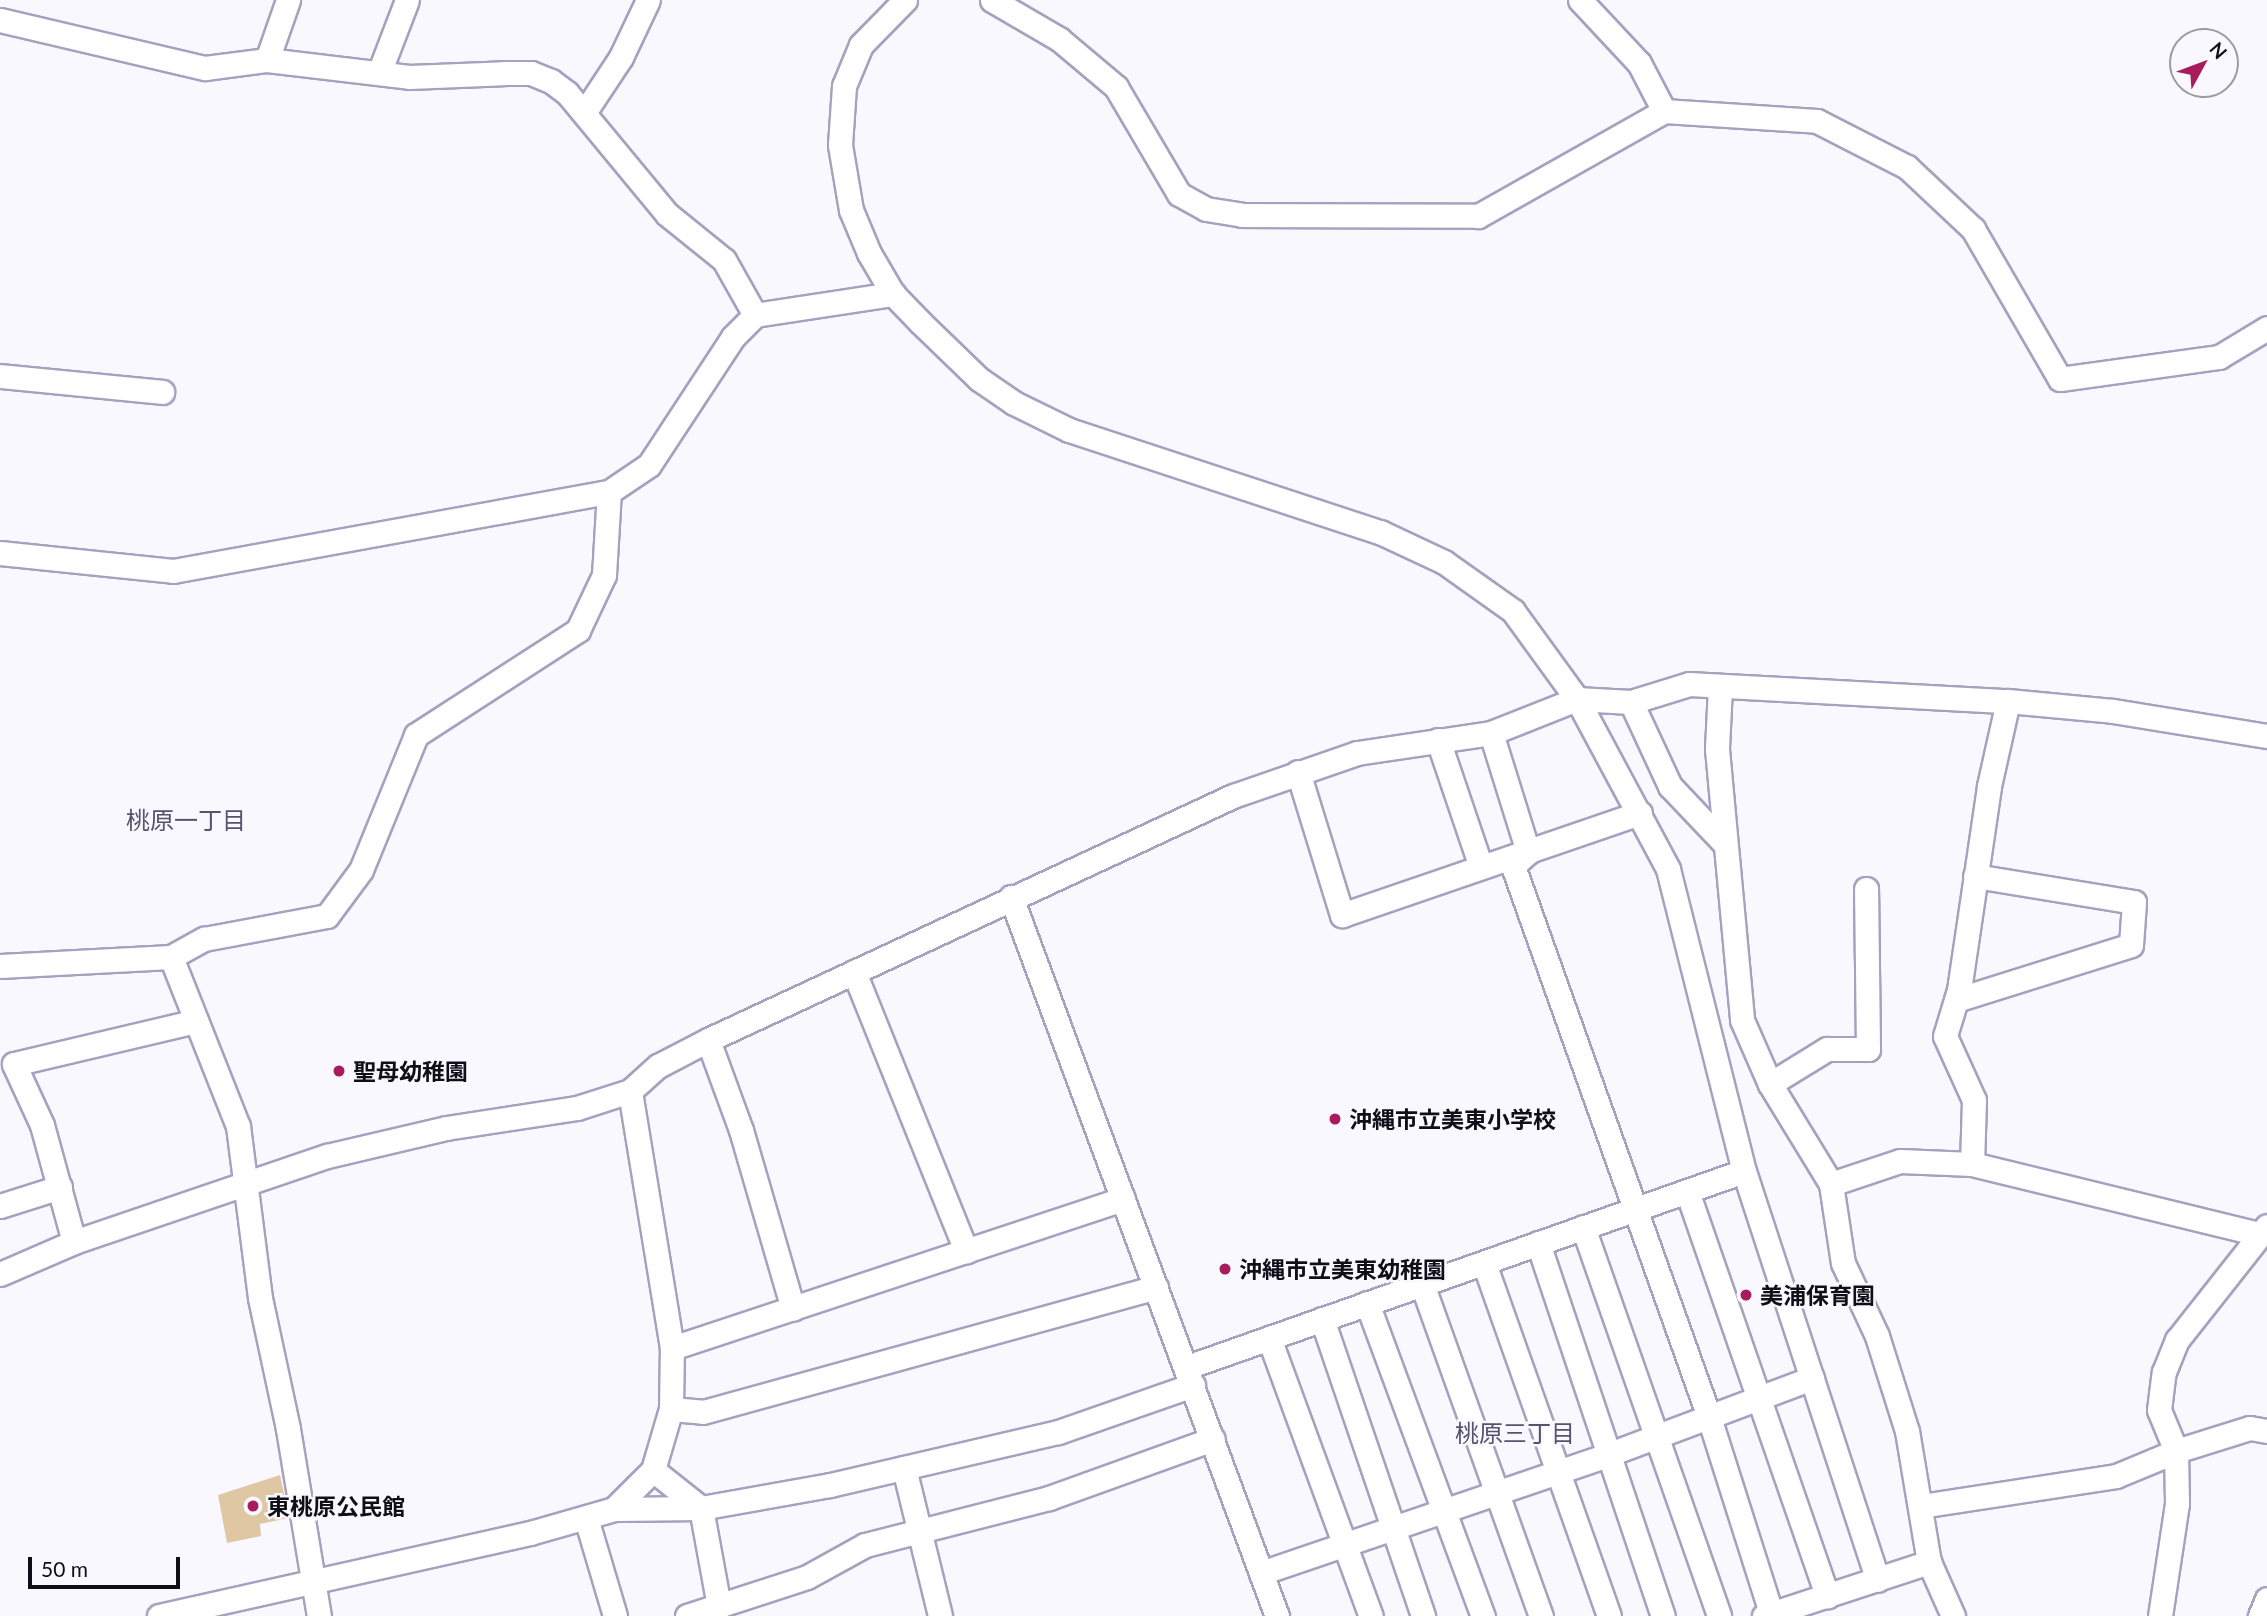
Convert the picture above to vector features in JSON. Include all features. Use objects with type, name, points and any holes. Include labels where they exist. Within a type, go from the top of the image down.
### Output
[{"type":"street","points":[[267,60],[288,0]]},
{"type":"street","points":[[379,73],[407,0]]},
{"type":"street","points":[[584,113],[621,57],[648,0]]},
{"type":"street","points":[[992,0],[1059,39],[1116,88],[1180,194],[1206,209],[1242,215],[1478,216],[1664,111],[1817,121],[1907,167],[1973,229],[2060,379],[2218,357],[2267,328]]},
{"type":"street","points":[[1580,0],[1639,63],[1664,111]]},
{"type":"street","points":[[892,5],[861,45],[844,86],[840,145],[851,210],[893,294],[979,379],[1025,408],[1127,453],[1380,532],[1444,562],[1513,611],[1577,699],[1668,869],[1744,1171],[1878,1580]]},
{"type":"street","points":[[0,20],[205,68],[267,60],[379,73],[531,73],[551,81],[584,113],[667,214],[724,260],[755,315]]},
{"type":"street","points":[[0,553],[173,571],[609,492],[649,465],[733,337],[755,315],[893,294]]},
{"type":"street","points":[[0,376],[162,392]]},
{"type":"street","points":[[0,966],[171,957],[204,939],[327,916],[361,870],[416,736],[578,630],[604,575],[609,492]]},
{"type":"street","points":[[0,1274],[74,1242],[353,1150],[446,1128],[577,1108],[630,1091],[658,1066],[708,1040],[1233,796],[1357,753],[1491,733],[1577,699],[1632,702],[1689,684],[2008,701],[2113,711],[2267,736]]},
{"type":"street","points":[[1720,687],[1717,749],[1742,1020],[1770,1084],[1830,1184],[1843,1263],[1877,1336],[1906,1431],[1929,1562],[1953,1616]]},
{"type":"street","points":[[1972,1164],[1974,1100],[1945,1036],[1956,1000],[1975,876],[2008,701]]},
{"type":"street","points":[[1632,702],[1670,786],[1724,843]]},
{"type":"street","points":[[1491,733],[1528,852]]},
{"type":"street","points":[[1438,740],[1481,867]]},
{"type":"street","points":[[1298,772],[1342,915],[1640,813]]},
{"type":"street","points":[[1528,852],[1513,866],[1707,1414],[1768,1615],[1929,1562]]},
{"type":"street","points":[[1956,1000],[2131,945],[2134,902],[1975,876]]},
{"type":"street","points":[[1770,1084],[1827,1049],[1868,1049],[1866,889]]},
{"type":"street","points":[[1011,897],[1277,1616]]},
{"type":"street","points":[[171,957],[238,1126],[260,1298],[288,1429],[310,1581],[318,1616]]},
{"type":"street","points":[[854,972],[966,1251]]},
{"type":"street","points":[[74,1242],[42,1125],[14,1064],[196,1021]]},
{"type":"street","points":[[708,1040],[741,1130],[793,1310]]},
{"type":"street","points":[[614,1509],[653,1470],[671,1409],[672,1348],[630,1091]]},
{"type":"street","points":[[1830,1184],[1900,1161],[1972,1164],[2263,1230],[2177,1340],[2164,1372],[2159,1410],[2176,1451],[2178,1503],[2160,1616]]},
{"type":"street","points":[[159,1616],[586,1518],[614,1509],[701,1508],[904,1468],[1058,1432],[1190,1376],[1269,1338],[1744,1171]]},
{"type":"street","points":[[0,1206],[60,1186]]},
{"type":"street","points":[[1687,1191],[1827,1596]]},
{"type":"street","points":[[672,1348],[1123,1199]]},
{"type":"street","points":[[1583,1227],[1658,1434],[1719,1616]]},
{"type":"street","points":[[1538,1243],[1662,1616]]},
{"type":"street","points":[[1483,1263],[1609,1616]]},
{"type":"street","points":[[1422,1284],[1541,1616]]},
{"type":"street","points":[[671,1409],[703,1412],[1156,1287]]},
{"type":"street","points":[[1367,1303],[1446,1508],[1483,1616]]},
{"type":"street","points":[[1322,1319],[1423,1616]]},
{"type":"street","points":[[1269,1338],[1347,1544],[1371,1616]]},
{"type":"street","points":[[1261,1573],[1607,1455],[1707,1414],[1812,1378]]},
{"type":"street","points":[[1921,1506],[2116,1476],[2176,1451],[2250,1428],[2267,1431]]},
{"type":"street","points":[[687,1616],[807,1577],[865,1545],[1049,1499],[1213,1439]]},
{"type":"street","points":[[904,1468],[922,1531],[940,1616]]},
{"type":"street","points":[[653,1470],[701,1508],[719,1606]]},
{"type":"street","points":[[586,1518],[615,1616]]},
{"type":"street","points":[[2260,1616],[2267,1599]]},
{"type":"building","name":"東桃原公民館","points":[[280,1475],[289,1518],[260,1524],[261,1536],[227,1543],[218,1495]]},
{"type":"place","name":"聖母幼稚園","points":[[339,1071]]},
{"type":"place","name":"沖縄市立美東小学校","points":[[1335,1119]]},
{"type":"place","name":"沖縄市立美東幼稚園","points":[[1225,1269]]},
{"type":"place","name":"美浦保育園","points":[[1746,1295]]},
{"type":"place","name":"東桃原公民館","points":[[253,1506]]},
{"type":"district","name":"桃原一丁目","points":[[186,820]]},
{"type":"district","name":"桃原三丁目","points":[[1515,1433]]}]
